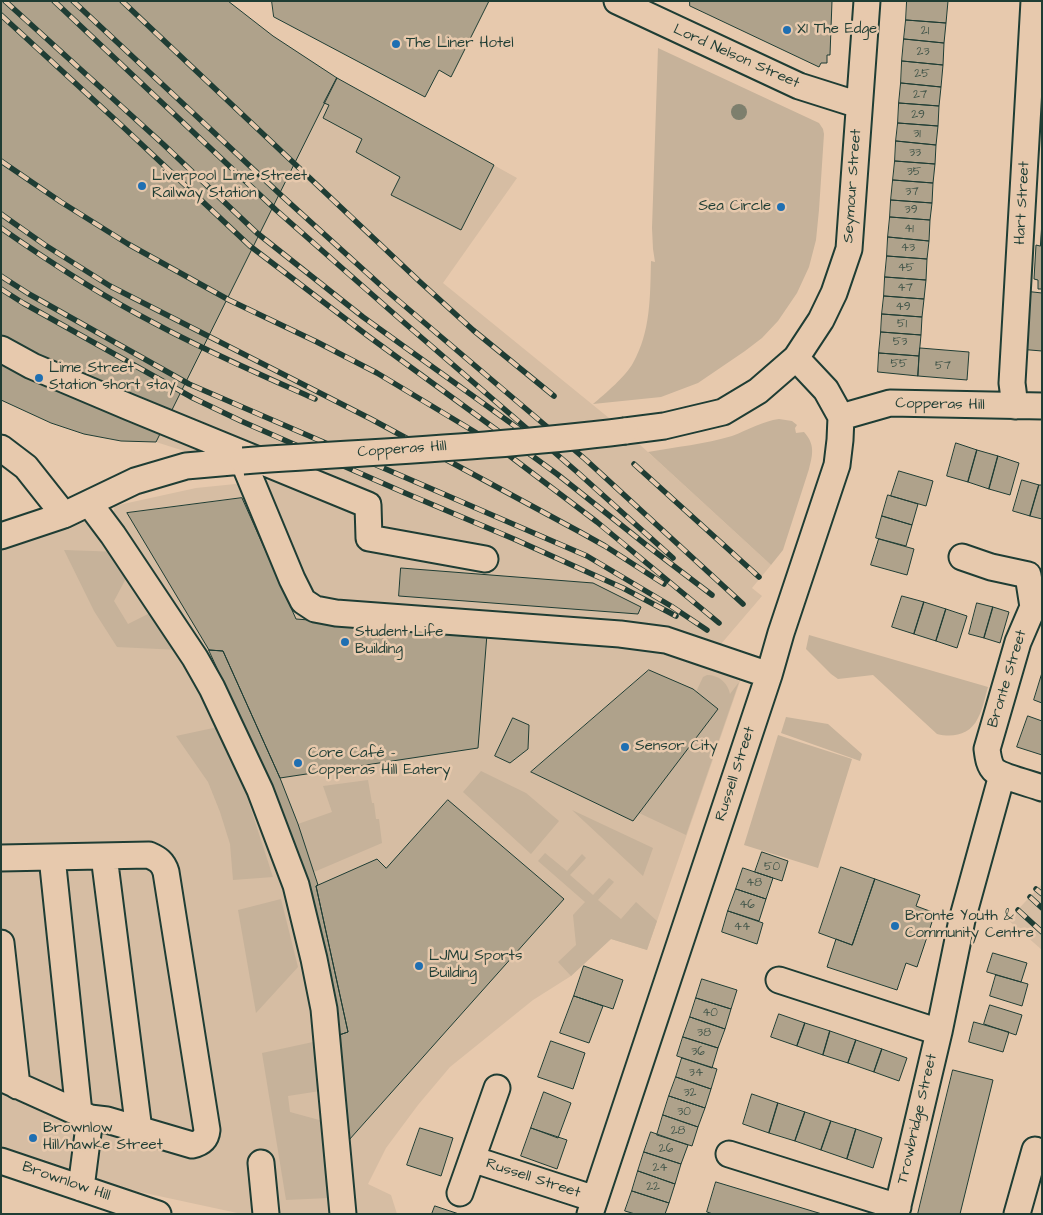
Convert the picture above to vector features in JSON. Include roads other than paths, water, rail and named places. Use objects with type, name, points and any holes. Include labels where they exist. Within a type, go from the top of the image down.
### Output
[{"type":"street","name":"Lord Nelson Street","points":[[616,1],[658,10],[799,86],[859,105]]},
{"type":"street","name":"Seymour Street","points":[[796,358],[821,320],[834,293],[849,249],[867,1]]},
{"type":"street","name":"Hart Street","points":[[1014,406],[1012,382],[1034,1]]},
{"type":"street","points":[[1,349],[32,366],[111,400],[368,505],[368,538],[486,559]]},
{"type":"street","name":"Copperas Hill","points":[[1,536],[64,515],[136,481],[186,466],[465,446],[582,436],[664,426],[723,412],[758,391],[796,358]]},
{"type":"street","points":[[796,358],[826,390],[841,418]]},
{"type":"street","name":"Copperas Hill","points":[[841,418],[890,403],[1042,406]]},
{"type":"street","name":"Russell Street","points":[[472,1159],[592,1206],[837,465],[841,418]]},
{"type":"street","points":[[1,448],[26,467],[64,515]]},
{"type":"street","points":[[243,461],[292,579],[303,601],[315,609],[336,613],[620,634],[666,640],[769,675]]},
{"type":"street","points":[[89,503],[113,535],[195,658],[212,688],[260,790],[296,885],[324,1009],[343,1214]]},
{"type":"street","name":"Bronte Street","points":[[962,557],[1028,575],[1033,606],[1018,642],[987,749],[989,761],[994,771],[1002,775]]},
{"type":"street","points":[[1002,775],[1042,788]]},
{"type":"street","name":"Trowbridge Street","points":[[729,1154],[897,1210],[939,1032],[962,920],[1002,775]]},
{"type":"street","points":[[1,858],[149,855],[161,861],[164,866],[207,1130],[202,1142],[192,1145],[84,1115],[9,1082],[1,943]]},
{"type":"street","points":[[104,856],[139,1130]]},
{"type":"street","points":[[52,857],[84,1115],[82,1188]]},
{"type":"street","points":[[779,980],[939,1032]]},
{"type":"street","name":"Russell Street","points":[[460,1193],[497,1088]]},
{"type":"street","points":[[1017,1214],[1034,1150],[1042,1153]]},
{"type":"street","name":"Brownlow Hill","points":[[1,1161],[158,1214]]},
{"type":"street","points":[[261,1163],[266,1214]]},
{"type":"railway","points":[[5,1],[163,144],[257,233],[363,317],[519,429]]},
{"type":"railway","points":[[54,1],[276,210],[673,558]]},
{"type":"railway","points":[[73,1],[387,291],[585,459],[743,604]]},
{"type":"railway","points":[[122,1],[419,281],[473,330],[554,396]]},
{"type":"railway","points":[[1,15],[250,246],[368,336],[557,474],[712,595]]},
{"type":"railway","points":[[1,161],[128,244],[229,300],[377,373],[490,441],[597,522],[719,623]]},
{"type":"railway","points":[[1,214],[45,245],[110,286],[371,419],[605,546],[664,584]]},
{"type":"railway","points":[[1,228],[77,279],[136,313],[215,354],[315,399]]},
{"type":"railway","points":[[1,276],[29,294],[189,384],[587,556],[671,606],[707,630]]},
{"type":"railway","points":[[1,289],[193,398],[241,421],[623,588],[676,616]]},
{"type":"railway","points":[[634,464],[759,577]]},
{"type":"railway","points":[[1036,889],[1042,894]]},
{"type":"railway","points":[[1030,897],[1042,908]]},
{"type":"railway","points":[[1018,910],[1042,932]]},
{"type":"place","name":"X1 The Edge","points":[[787,30]]},
{"type":"place","name":"The Liner Hotel","points":[[396,44]]},
{"type":"place","name":"Liverpool Lime Street Railway Station","points":[[142,186]]},
{"type":"place","name":"Sea Circle","points":[[781,207]]},
{"type":"place","name":"Lime Street Station short stay","points":[[39,378]]},
{"type":"place","name":"Student Life Building","points":[[345,642]]},
{"type":"place","name":"Sensor City","points":[[625,747]]},
{"type":"place","name":"Core Café - Copperas Hill Eatery","points":[[298,763]]},
{"type":"place","name":"Bronte Youth & Community Centre","points":[[895,926]]},
{"type":"place","name":"LJMU Sports Building","points":[[419,966]]},
{"type":"place","name":"Brownlow Hill/hawke Street","points":[[33,1138]]}]
